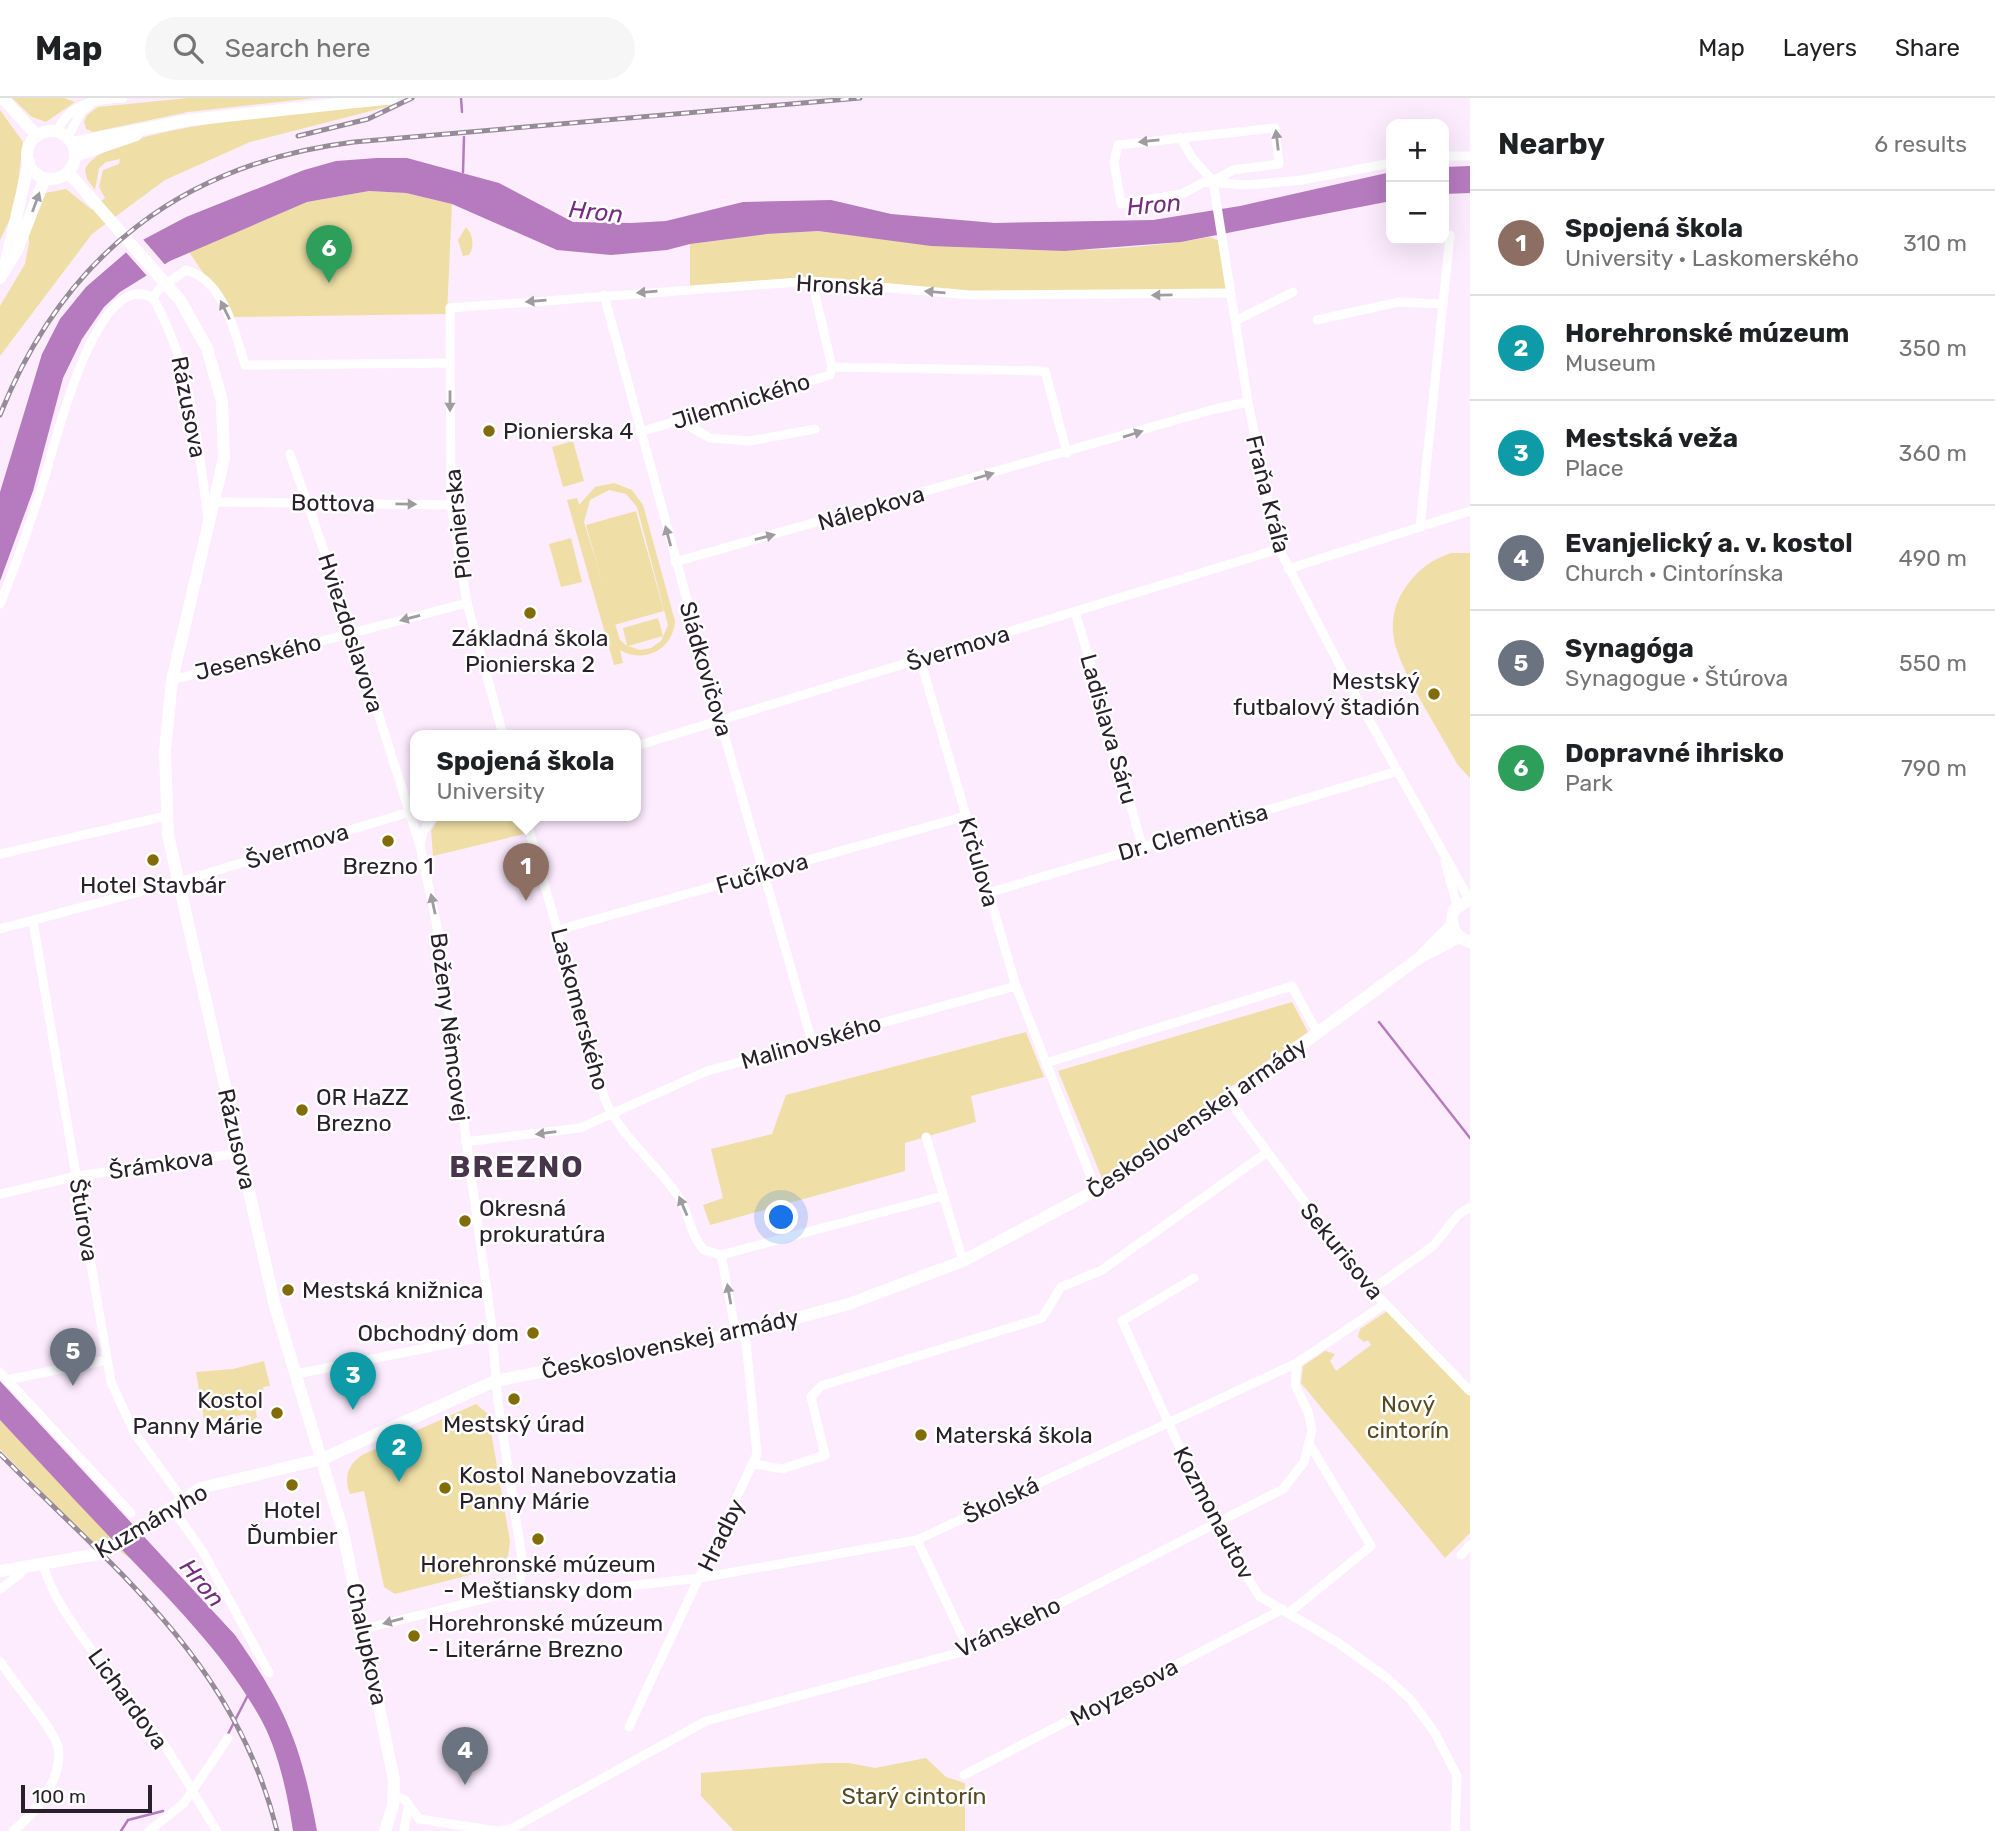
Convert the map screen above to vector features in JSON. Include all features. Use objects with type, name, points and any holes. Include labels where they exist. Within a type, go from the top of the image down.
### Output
[{"type":"main road","points":[[3,98],[37,136],[68,142],[190,120],[392,98]]},
{"type":"main road","points":[[2,274],[29,162],[29,145],[37,136]]},
{"type":"main road","points":[[29,162],[35,172],[45,178],[60,177],[68,172],[68,142]]},
{"type":"main road","name":"Rázusova","points":[[68,172],[180,300],[207,348],[222,401],[225,442],[215,502],[172,680],[165,751],[166,816],[178,881],[275,1306],[322,1459]]},
{"type":"main road","points":[[2,274],[17,250],[45,178]]},
{"type":"main road","points":[[1457,906],[1470,899]]},
{"type":"main road","name":"Československej armády","points":[[322,1459],[495,1381],[739,1333],[849,1304],[963,1261],[1096,1190],[1228,1099],[1419,958],[1460,935],[1457,906]]},
{"type":"main road","name":"Kuzmányho","points":[[0,1571],[94,1556],[112,1549],[177,1504],[214,1484],[322,1459]]},
{"type":"main road","name":"Chalupkova","points":[[322,1459],[342,1528],[364,1629],[394,1795],[385,1831]]},
{"type":"street","points":[[68,142],[81,112],[94,101],[123,98]]},
{"type":"street","points":[[1275,128],[1279,164],[1233,170],[1182,194],[1121,204],[1114,162],[1118,145],[1180,138],[1275,128]]},
{"type":"street","points":[[1180,138],[1193,159],[1213,181],[1248,185],[1302,180],[1386,164]]},
{"type":"street","points":[[1449,156],[1470,156]]},
{"type":"street","name":"Fraňa Kráľa","points":[[1213,181],[1261,479],[1279,549],[1470,899]]},
{"type":"street","points":[[1420,527],[1450,235]]},
{"type":"street","points":[[0,604],[37,502],[77,371],[109,313],[132,296],[148,295],[153,298],[159,289],[186,270],[195,272],[208,282],[222,301],[244,365],[450,363]]},
{"type":"street","name":"Hronská","points":[[450,308],[811,281],[970,295],[1231,293]]},
{"type":"street","name":"Jilemnického","points":[[640,432],[830,375],[832,367],[811,281]]},
{"type":"street","points":[[1235,321],[1293,292]]},
{"type":"street","name":"Sládkovičova","points":[[604,295],[675,562],[812,1042]]},
{"type":"street","name":"Rázusova","points":[[153,298],[168,324],[187,377],[209,522]]},
{"type":"street","points":[[1317,320],[1399,302],[1443,304]]},
{"type":"street","name":"Pionierska","points":[[450,308],[451,505],[467,603],[502,730]]},
{"type":"street","points":[[832,367],[1045,371],[1067,453]]},
{"type":"street","name":"Nálepkova","points":[[675,562],[1215,409],[1248,402]]},
{"type":"street","points":[[679,420],[710,438],[750,441],[815,429]]},
{"type":"street","name":"Hviezdoslavova","points":[[290,454],[410,805]]},
{"type":"street","name":"Bottova","points":[[215,502],[451,505]]},
{"type":"street","points":[[1288,569],[1470,512]]},
{"type":"street","name":"Švermova","points":[[641,744],[1279,549]]},
{"type":"street","name":"Jesenského","points":[[172,680],[467,603]]},
{"type":"street","name":"Ladislava Sáru","points":[[1074,612],[1142,846]]},
{"type":"street","name":"Krčulova","points":[[920,659],[1016,986],[1096,1190]]},
{"type":"street","name":"Dr. Clementisa","points":[[988,893],[1398,771]]},
{"type":"street","name":"Švermova","points":[[0,929],[178,881],[410,812]]},
{"type":"street","points":[[0,854],[166,816]]},
{"type":"street","name":"Fučíkova","points":[[558,930],[966,816]]},
{"type":"street","name":"Boženy Němcovej","points":[[364,1629],[504,1594],[519,1584],[523,1565],[495,1381],[492,1335],[465,1142],[445,969],[414,821]]},
{"type":"street","points":[[420,846],[423,832],[430,821]]},
{"type":"street","name":"Laskomerského","points":[[526,821],[586,1039],[611,1114]]},
{"type":"street","name":"Fraňa Kráľa","points":[[1443,853],[1457,906]]},
{"type":"street","name":"Štúrova","points":[[33,921],[111,1382],[127,1421],[177,1504],[269,1673]]},
{"type":"street","name":"Malinovského","points":[[465,1142],[568,1131],[698,1074],[1016,986]]},
{"type":"street","points":[[1046,1063],[1292,986],[1318,1034]]},
{"type":"street","name":"Sekurisova","points":[[1228,1099],[1266,1153],[1374,1293],[1470,1391]]},
{"type":"street","points":[[611,1114],[620,1129],[680,1198],[692,1232],[701,1248],[711,1254],[722,1255],[943,1196]]},
{"type":"street","points":[[926,1137],[963,1261]]},
{"type":"street","name":"Šrámkova","points":[[0,1194],[77,1177],[241,1153]]},
{"type":"street","points":[[755,1464],[782,1469],[825,1455],[811,1397],[821,1386],[1042,1318],[1061,1287],[1102,1270],[1266,1153]]},
{"type":"street","points":[[1374,1293],[1377,1286],[1433,1245],[1458,1216],[1470,1207]]},
{"type":"street","name":"Hradby","points":[[629,1727],[755,1464],[757,1454],[746,1342],[734,1323],[722,1255]]},
{"type":"street","name":"Kozmonautov","points":[[1194,1278],[1122,1321],[1215,1525],[1259,1596],[1387,1678],[1410,1700],[1435,1733],[1457,1776],[1455,1831]]},
{"type":"street","name":"Školská","points":[[582,1591],[700,1578],[917,1540],[1297,1363],[1385,1304]]},
{"type":"street","points":[[296,1374],[492,1335]]},
{"type":"street","points":[[3,1376],[107,1360]]},
{"type":"street","name":"Vránskeho","points":[[394,1795],[405,1800],[408,1808],[419,1819],[505,1831],[706,1720],[969,1650],[1283,1489],[1296,1477],[1310,1446],[1312,1430],[1308,1412],[1295,1385],[1297,1363]]},
{"type":"street","points":[[3,1376],[131,1513]]},
{"type":"street","name":"Moyzesova","points":[[964,1775],[1286,1611],[1371,1546],[1310,1446]]},
{"type":"street","points":[[917,1540],[969,1650]]},
{"type":"street","points":[[1461,1555],[1470,1545]]},
{"type":"street","name":"Lichardova","points":[[44,1565],[47,1579],[84,1637],[162,1742],[217,1831]]},
{"type":"street","points":[[0,1589],[20,1574],[21,1569]]},
{"type":"street","points":[[0,1661],[58,1747],[57,1769],[46,1792],[29,1818],[13,1831]]},
{"type":"street","points":[[149,1831],[192,1794],[228,1738]]},
{"type":"street","points":[[404,1831],[408,1808]]},
{"type":"green space","points":[[12,98],[64,98],[75,102],[46,122],[32,117]]},
{"type":"green space","points":[[188,98],[315,98],[188,112],[93,132],[86,129],[84,122],[87,115],[98,107]]},
{"type":"green space","points":[[398,104],[250,142],[165,180],[92,234],[0,356],[0,306],[25,264],[29,229],[45,193],[66,189],[91,209],[105,198],[99,187],[103,170],[119,164],[120,159],[106,162],[99,168],[95,190],[87,179],[85,170],[101,154],[134,140],[228,121]]},
{"type":"green space","points":[[0,110],[23,142],[15,208],[0,240]]},
{"type":"green space","points":[[369,191],[406,193],[452,204],[447,314],[233,317],[189,252],[307,202]]},
{"type":"green space","points":[[466,227],[473,244],[469,255],[463,256],[458,240]]},
{"type":"green space","points":[[818,231],[965,247],[1063,250],[1112,249],[1210,237],[1224,243],[1231,293],[970,295],[812,281],[690,289],[690,244],[767,234]]},
{"type":"green space","points":[[573,441],[584,481],[563,487],[552,447]]},
{"type":"green space","points":[[614,483],[632,490],[643,505],[675,621],[669,640],[663,647],[647,655],[629,654],[620,650],[623,663],[614,665],[567,500],[577,498],[579,505],[595,487]],"holes":[[[609,490],[626,494],[637,507],[668,625],[661,641],[651,648],[640,650],[628,646],[663,636],[658,618],[623,628],[627,646],[620,640],[584,522],[590,500]]]},
{"type":"green space","points":[[636,511],[664,611],[614,625],[586,525]]},
{"type":"green space","points":[[571,538],[582,582],[561,587],[549,544]]},
{"type":"green space","name":"Mestský futbalový štadión","points":[[1451,553],[1470,553],[1470,778],[1457,764],[1412,684],[1397,652],[1393,632],[1395,610],[1408,584],[1427,565]]},
{"type":"green space","points":[[437,821],[516,821],[524,834],[433,856],[431,831]]},
{"type":"green space","points":[[1292,1002],[1308,1032],[1102,1178],[1058,1071]]},
{"type":"green space","points":[[1026,1032],[1044,1077],[971,1096],[976,1122],[905,1143],[905,1171],[710,1225],[703,1205],[723,1198],[711,1149],[772,1134],[786,1095]]},
{"type":"green space","name":"Nový cintorín","points":[[1389,1310],[1470,1395],[1470,1533],[1445,1558],[1301,1383],[1303,1366],[1325,1351],[1335,1354],[1330,1361],[1336,1371],[1371,1345],[1368,1340],[1364,1342],[1358,1337],[1360,1329]]},
{"type":"green space","points":[[264,1361],[270,1386],[263,1387],[264,1396],[254,1403],[257,1417],[248,1423],[246,1414],[233,1417],[235,1426],[225,1428],[223,1417],[204,1420],[196,1372],[233,1369]]},
{"type":"green space","points":[[476,1404],[488,1414],[510,1541],[508,1556],[497,1568],[395,1594],[384,1587],[364,1491],[350,1494],[347,1477],[350,1468],[362,1455]]},
{"type":"green space","points":[[0,1420],[133,1561],[108,1542],[95,1547],[0,1449]]},
{"type":"green space","name":"Starý cintorín","points":[[926,1758],[946,1777],[965,1783],[965,1831],[734,1831],[701,1796],[701,1773],[824,1763],[849,1763],[875,1768]]},
{"type":"shaded area","points":[[407,158],[499,183],[573,222],[666,221],[743,202],[831,200],[891,214],[995,223],[1153,220],[1240,206],[1386,173],[1386,202],[1181,242],[1064,251],[931,246],[818,231],[767,234],[690,244],[667,250],[611,255],[557,250],[452,204],[406,193],[369,191],[307,202],[170,261],[120,292],[104,307],[82,339],[63,378],[33,491],[0,581],[0,492],[42,354],[60,319],[86,287],[137,243],[186,217],[304,170],[336,161]]},
{"type":"shaded area","points":[[1470,166],[1470,193],[1449,194],[1449,167]]},
{"type":"shaded area","points":[[0,1381],[235,1635],[267,1684],[289,1728],[305,1774],[317,1831],[293,1831],[285,1786],[265,1727],[213,1649],[0,1420]]},
{"type":"pier","points":[[141,237],[167,267],[148,277],[123,249]]},
{"type":"waterway","points":[[461,98],[462,112]]},
{"type":"waterway","points":[[463,172],[464,137]]},
{"type":"waterway","points":[[1379,1022],[1470,1138]]},
{"type":"waterway","points":[[227,1736],[248,1695]]},
{"type":"waterway","points":[[121,1831],[128,1820],[163,1811]]},
{"type":"railway","points":[[298,136],[368,119],[412,98]]},
{"type":"railway","points":[[0,415],[27,358],[58,308],[95,264],[137,226],[184,195],[236,171],[292,153],[354,142],[860,98]]},
{"type":"railway","points":[[0,1454],[128,1580],[167,1623],[202,1669],[233,1718],[258,1771],[277,1831]]},
{"type":"place","name":"Dopravné ihrisko","points":[[329,283]]},
{"type":"place","name":"Pionierska 4","points":[[489,431]]},
{"type":"place","name":"Základná škola Pionierska 2","points":[[530,613]]},
{"type":"place","name":"Mestský futbalový štadión","points":[[1434,694]]},
{"type":"place","name":"Brezno 1","points":[[388,841]]},
{"type":"place","name":"Hotel Stavbár","points":[[153,860]]},
{"type":"place","name":"Spojená škola","points":[[526,901]]},
{"type":"place","name":"OR HaZZ Brezno","points":[[302,1110]]},
{"type":"place","name":"Okresná prokuratúra","points":[[465,1221]]},
{"type":"place","name":"Mestská knižnica","points":[[288,1290]]},
{"type":"place","name":"Obchodný dom","points":[[533,1333]]},
{"type":"place","name":"Synagóga","points":[[73,1386]]},
{"type":"place","name":"Mestský úrad","points":[[514,1399]]},
{"type":"place","name":"Mestská veža","points":[[353,1410]]},
{"type":"place","name":"Kostol Panny Márie","points":[[277,1413]]},
{"type":"place","name":"Materská škola","points":[[921,1435]]},
{"type":"place","name":"Horehronské múzeum","points":[[399,1482]]},
{"type":"place","name":"Hotel Ďumbier","points":[[292,1485]]},
{"type":"place","name":"Kostol Nanebovzatia Panny Márie","points":[[445,1488]]},
{"type":"place","name":"Horehronské múzeum - Meštiansky dom","points":[[538,1539]]},
{"type":"place","name":"Horehronské múzeum - Literárne Brezno","points":[[414,1636]]},
{"type":"place","name":"Evanjelický a. v. kostol","points":[[465,1785]]},
{"type":"district","name":"BREZNO","points":[[517,1167]]},
{"type":"water label","name":"Hron","points":[[1154,205]]},
{"type":"water label","name":"Hron","points":[[596,212]]},
{"type":"water label","name":"Hron","points":[[202,1583]]}]
